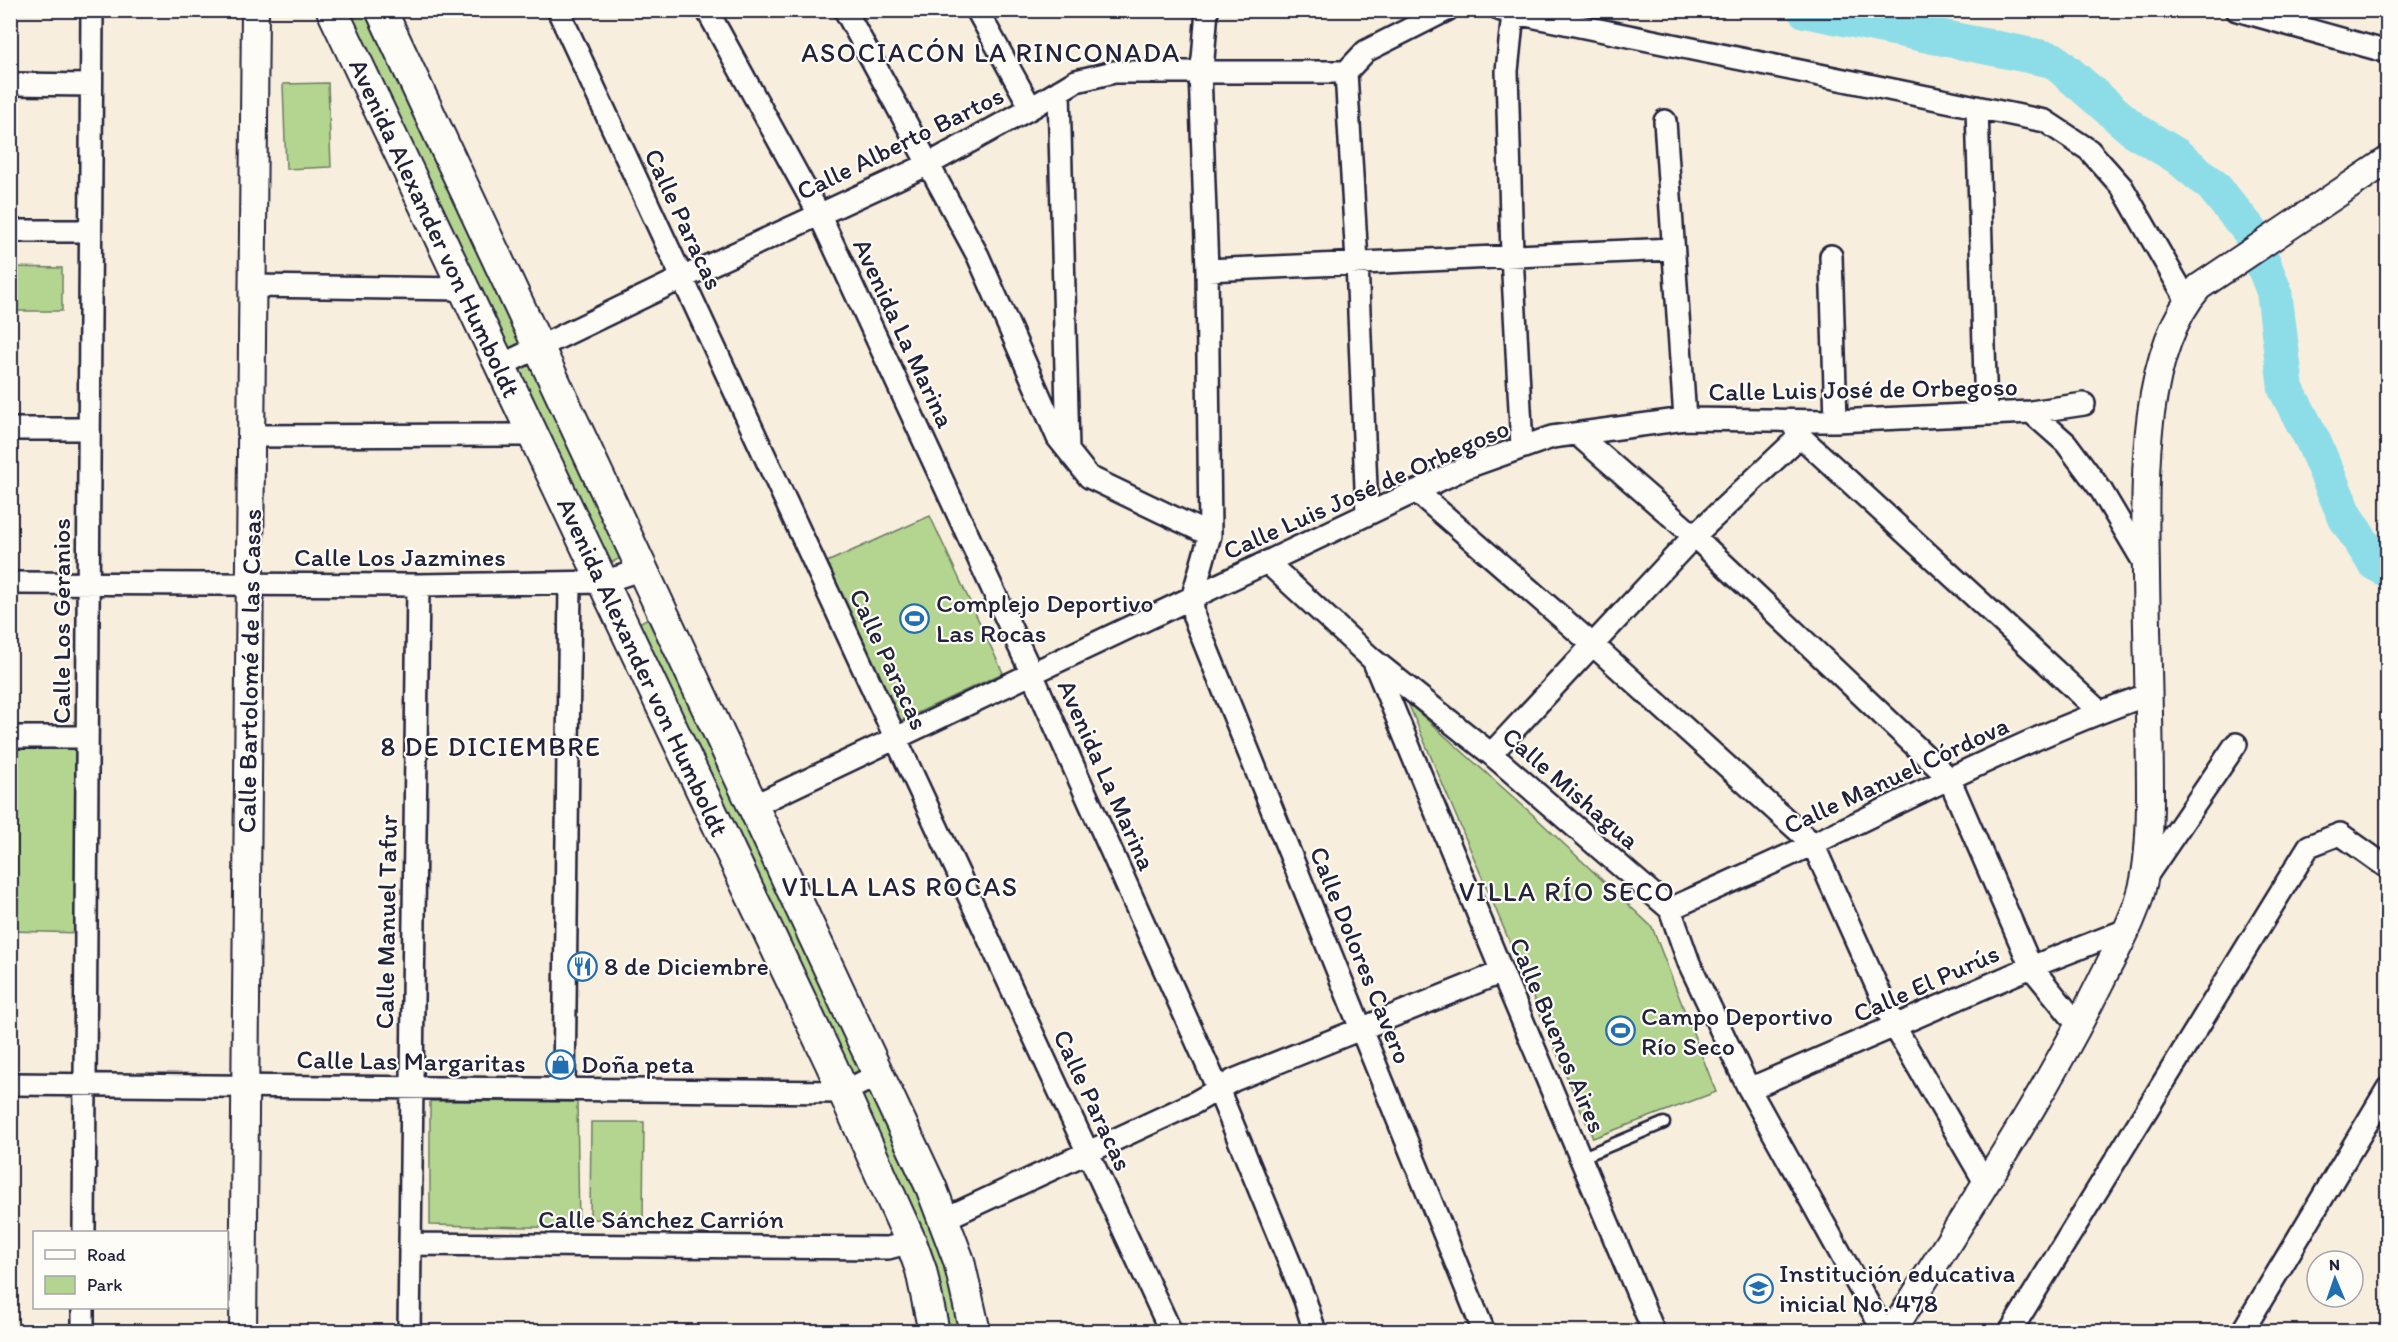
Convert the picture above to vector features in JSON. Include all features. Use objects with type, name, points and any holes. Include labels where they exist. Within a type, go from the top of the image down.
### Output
[{"type":"main road","name":"Avenida Alexander von Humboldt","points":[[332,10],[843,1092],[911,1242],[921,1270],[934,1332]]},
{"type":"main road","name":"Avenida Alexander von Humboldt","points":[[381,10],[944,1219],[959,1261],[975,1332]]},
{"type":"street","name":"Calle Los Geranios","points":[[84,1231],[92,10]]},
{"type":"street","name":"Calle Bartolomé de las Casas","points":[[243,1332],[255,10]]},
{"type":"street","name":"Calle Paracas","points":[[558,10],[1171,1332]]},
{"type":"street","points":[[707,10],[819,214]]},
{"type":"street","points":[[844,10],[978,256],[1058,438],[1089,477],[1210,535]]},
{"type":"street","points":[[977,10],[1031,108]]},
{"type":"street","points":[[1192,598],[1210,535],[1200,71],[1207,10]]},
{"type":"street","points":[[1367,513],[1357,262],[1346,72],[1366,51],[1447,10]]},
{"type":"street","points":[[2236,10],[2388,52]]},
{"type":"street","points":[[1522,447],[1512,255],[1507,12],[2045,121],[2090,150],[2122,187],[2193,294]]},
{"type":"street","name":"Calle Alberto Bartos","points":[[500,366],[682,278],[929,164],[1076,81],[1114,72],[1346,72]]},
{"type":"street","points":[[10,84],[91,85]]},
{"type":"street","points":[[1059,91],[1068,451]]},
{"type":"street","points":[[1977,107],[1986,414]]},
{"type":"street","points":[[1665,121],[1685,419]]},
{"type":"street","points":[[2145,879],[2150,797],[2145,480],[2155,394],[2164,352],[2174,325],[2193,294],[2388,160]]},
{"type":"street","name":"Avenida La Marina","points":[[819,214],[1032,674],[1218,1089],[1305,1300],[1315,1332]]},
{"type":"street","points":[[10,231],[90,231]]},
{"type":"street","points":[[1206,270],[1672,249]]},
{"type":"street","points":[[1831,256],[1836,421]]},
{"type":"street","points":[[252,286],[464,289]]},
{"type":"street","name":"Calle Luis José de Orbegoso","points":[[753,806],[1268,563],[1367,513],[1467,467],[1552,437],[1685,419],[1795,429],[1836,421],[2031,412],[2084,405]]},
{"type":"street","points":[[2031,412],[2066,443],[2101,490],[2146,566]]},
{"type":"street","points":[[10,429],[89,429]]},
{"type":"street","points":[[1491,754],[1795,429],[2100,712]]},
{"type":"street","points":[[1577,434],[1694,536],[1949,778],[2031,967],[2079,1026]]},
{"type":"street","points":[[251,436],[533,435]]},
{"type":"street","points":[[1416,491],[1592,644],[1813,844],[1895,1027],[1986,1184]]},
{"type":"street","name":"Calle Mishagua","points":[[1268,563],[1372,659],[1491,754],[1670,909],[1689,963],[1748,1087],[1884,1332]]},
{"type":"street","name":"Calle Los Jazmines","points":[[10,583],[417,585],[570,583],[603,582],[643,569]]},
{"type":"street","points":[[564,1089],[570,583]]},
{"type":"street","name":"Calle Manuel Tafur","points":[[409,1332],[417,585]]},
{"type":"street","name":"Calle Dolores Cavero","points":[[1192,598],[1194,617],[1484,1332]]},
{"type":"street","name":"Calle Buenos Aires","points":[[1372,659],[1654,1332]]},
{"type":"street","name":"Calle Manuel Córdova","points":[[1670,909],[1813,844],[1949,778],[2100,712],[2147,695]]},
{"type":"street","points":[[10,737],[87,737]]},
{"type":"street","points":[[1892,1332],[1986,1184],[2079,1026],[2126,930],[2145,879],[2236,744]]},
{"type":"street","points":[[2010,1332],[2309,846],[2340,834],[2388,868]]},
{"type":"street","name":"Calle El Purús","points":[[1748,1087],[1761,1084],[2031,967],[2126,930]]},
{"type":"street","points":[[944,1219],[1194,1103],[1234,1080],[1502,972]]},
{"type":"street","name":"Calle Las Margaritas","points":[[10,1084],[843,1092],[879,1076]]},
{"type":"street","points":[[2242,1332],[2388,1089]]},
{"type":"street","name":"Calle Sánchez Carrión","points":[[410,1244],[888,1248],[911,1242]]},
{"type":"street","points":[[83,1309],[83,1332]]},
{"type":"lane","points":[[1580,1158],[1664,1123]]},
{"type":"green space","points":[[346,11],[369,11],[626,555],[607,565]]},
{"type":"green space","points":[[328,83],[331,167],[286,169],[283,84]]},
{"type":"green space","points":[[11,267],[62,268],[62,311],[11,311]]},
{"type":"green space","name":"Complejo Deportivo Las Rocas","points":[[930,516],[1003,673],[900,721],[827,562]]},
{"type":"green space","points":[[652,616],[936,1221],[967,1331],[943,1331],[635,625]]},
{"type":"green space","points":[[1408,703],[1531,813],[1652,927],[1716,1092],[1593,1138]]},
{"type":"green space","points":[[11,743],[81,744],[81,933],[11,931]]},
{"type":"green space","points":[[430,1101],[577,1102],[579,1228],[430,1225]]},
{"type":"green space","points":[[591,1122],[644,1122],[643,1220],[590,1219]]},
{"type":"waterway","points":[[1805,10],[2053,60],[2134,130],[2177,156],[2213,186],[2250,231],[2274,291],[2286,389],[2313,441],[2346,518],[2375,563],[2388,570]]},
{"type":"place","name":"Complejo Deportivo Las Rocas","points":[[915,618]]},
{"type":"place","name":"8 de Diciembre","points":[[583,966]]},
{"type":"place","name":"Campo Deportivo Río Seco","points":[[1620,1031]]},
{"type":"place","name":"Doña peta","points":[[560,1064]]},
{"type":"place","name":"Institución educativa inicial No. 478","points":[[1758,1288]]},
{"type":"district","name":"ASOCIACÓN LA RINCONADA","points":[[991,53]]},
{"type":"district","name":"8 DE DICIEMBRE","points":[[491,747]]},
{"type":"district","name":"VILLA LAS ROCAS","points":[[900,887]]},
{"type":"district","name":"VILLA RÍO SECO","points":[[1567,892]]}]
